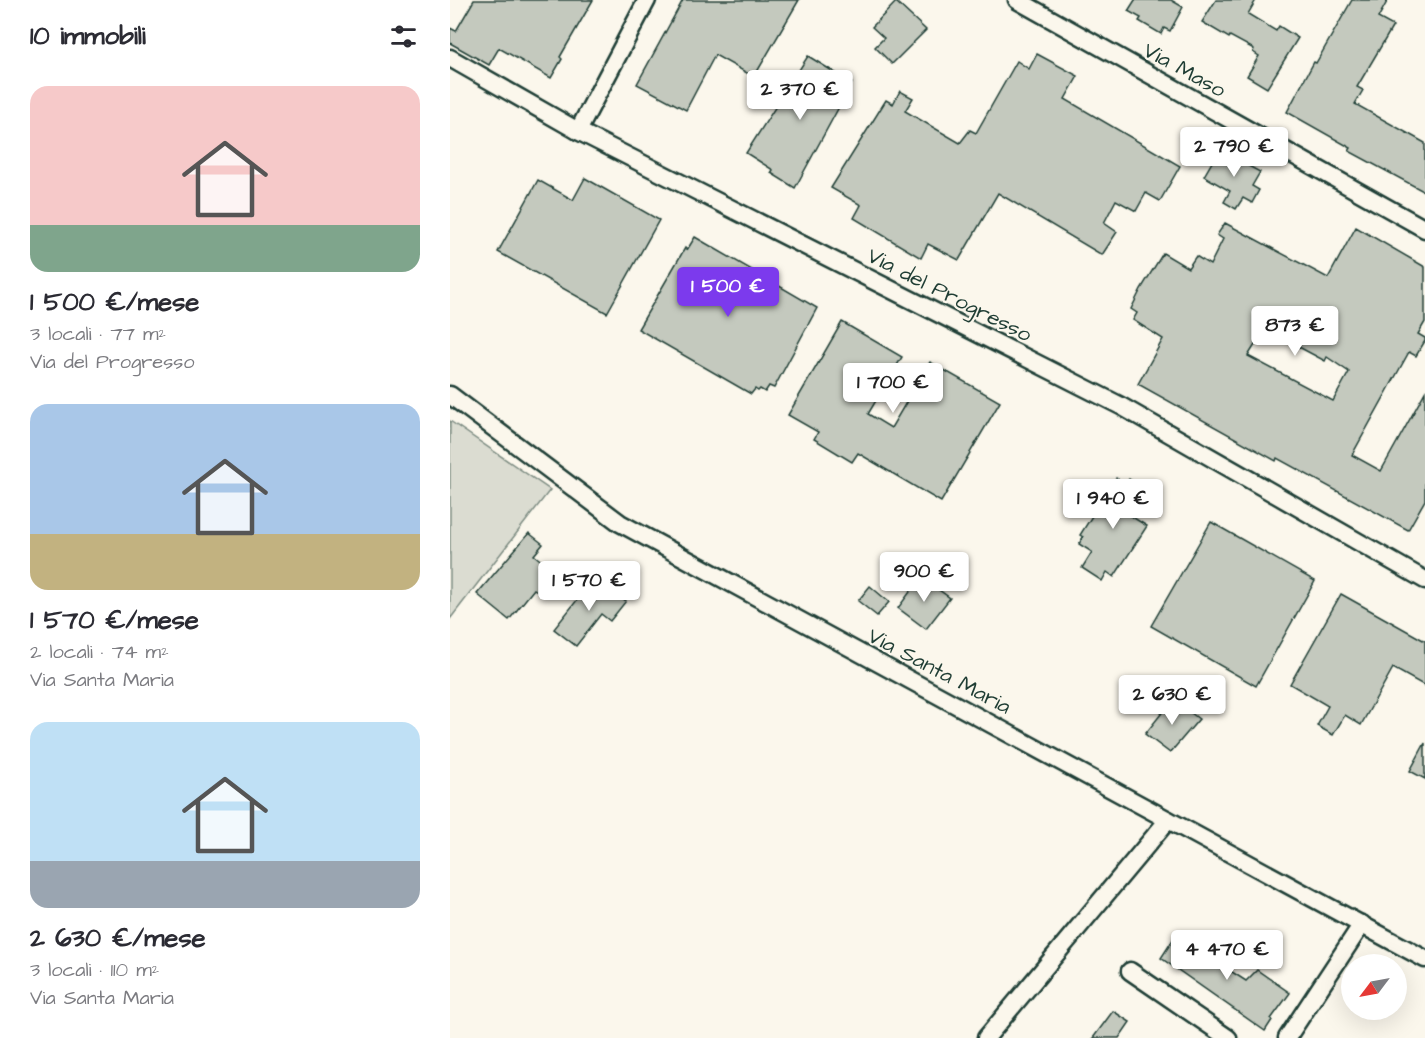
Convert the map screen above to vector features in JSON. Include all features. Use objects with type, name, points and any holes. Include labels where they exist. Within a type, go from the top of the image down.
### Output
[{"type":"street","points":[[578,131],[647,0]]},
{"type":"street","name":"Via Maso","points":[[1017,0],[1425,229]]},
{"type":"street","name":"Via del Progresso","points":[[450,58],[578,131],[1121,405],[1425,580]]},
{"type":"street","name":"Via Santa Maria","points":[[450,395],[620,523],[1425,958]]},
{"type":"street","points":[[986,1038],[1168,820]]},
{"type":"street","points":[[1287,1038],[1362,924]]},
{"type":"street","points":[[1130,971],[1228,1038]]},
{"type":"shaded area","points":[[450,421],[550,490],[450,619]]},
{"type":"building","points":[[474,0],[593,0],[560,57],[562,59],[551,78],[499,48],[489,65],[450,43],[450,28],[456,31]]},
{"type":"building","points":[[683,0],[799,0],[754,77],[715,55],[686,110],[637,84]]},
{"type":"building","points":[[1135,0],[1171,0],[1183,7],[1170,31],[1164,28],[1161,34],[1139,21],[1141,18],[1128,11]]},
{"type":"building","points":[[1216,0],[1256,0],[1248,14],[1276,31],[1279,26],[1298,38],[1267,88],[1247,76],[1259,56],[1253,52],[1254,49],[1202,22]]},
{"type":"building","points":[[1352,0],[1388,0],[1378,18],[1393,26],[1357,87],[1363,90],[1355,104],[1425,143],[1425,192],[1349,151],[1351,148],[1287,112]]},
{"type":"building","points":[[896,2],[926,30],[892,64],[875,47],[884,38],[872,27]]},
{"type":"building","points":[[1037,54],[1078,76],[1065,99],[1180,166],[1160,201],[1146,193],[1136,211],[1116,200],[1104,223],[1117,232],[1102,255],[998,193],[959,260],[928,244],[921,258],[854,218],[861,205],[831,188],[886,100],[893,104],[900,91],[913,98],[905,111],[960,143],[970,130],[976,133],[1017,61],[1029,69]]},
{"type":"building","points":[[808,56],[852,83],[795,188],[771,173],[773,170],[746,153]]},
{"type":"building","points":[[1219,150],[1260,172],[1252,186],[1259,190],[1252,203],[1243,198],[1236,209],[1224,202],[1230,191],[1204,176]]},
{"type":"building","points":[[585,178],[659,220],[607,313],[498,252],[538,180],[573,200]]},
{"type":"building","points":[[1225,223],[1328,278],[1356,227],[1425,267],[1425,322],[1418,334],[1425,338],[1425,341],[1416,356],[1409,352],[1352,455],[1381,471],[1425,392],[1425,500],[1408,530],[1277,458],[1276,461],[1138,384],[1163,339],[1133,320],[1137,313],[1131,309],[1141,289],[1163,253],[1188,268],[1196,256],[1210,265],[1223,239],[1217,235]],"holes":[[[1265,329],[1325,361],[1327,357],[1349,372],[1333,401],[1248,356]]]},
{"type":"building","points":[[695,237],[817,308],[774,388],[769,386],[765,392],[755,389],[751,394],[638,329],[685,248],[687,250]]},
{"type":"building","points":[[842,322],[902,357],[868,414],[891,428],[930,362],[1000,402],[941,502],[858,453],[852,462],[814,439],[818,432],[788,415]]},
{"type":"building","points":[[1116,478],[1126,484],[1129,479],[1145,490],[1129,515],[1147,526],[1114,577],[1107,572],[1102,581],[1082,568],[1092,552],[1079,544],[1083,537],[1080,535]]},
{"type":"building","points":[[1211,522],[1315,581],[1256,686],[1151,626]]},
{"type":"building","points":[[529,533],[543,544],[534,555],[554,571],[537,591],[534,589],[509,620],[477,594]]},
{"type":"building","points":[[921,577],[950,598],[926,629],[898,608]]},
{"type":"building","points":[[599,580],[626,601],[610,621],[601,614],[576,646],[554,629],[589,585],[592,588]]},
{"type":"building","points":[[870,586],[889,602],[877,616],[858,601]]},
{"type":"building","points":[[1341,594],[1425,641],[1425,686],[1393,668],[1361,725],[1345,715],[1333,735],[1317,726],[1328,706],[1290,684]]},
{"type":"building","points":[[1173,699],[1199,719],[1170,753],[1145,734]]},
{"type":"building","points":[[1425,743],[1425,779],[1410,771]]},
{"type":"building","points":[[1176,935],[1195,947],[1210,941],[1225,953],[1218,963],[1246,981],[1257,970],[1290,993],[1265,1031],[1161,958]]},
{"type":"building","points":[[1113,1011],[1130,1022],[1119,1038],[1093,1038]]}]
